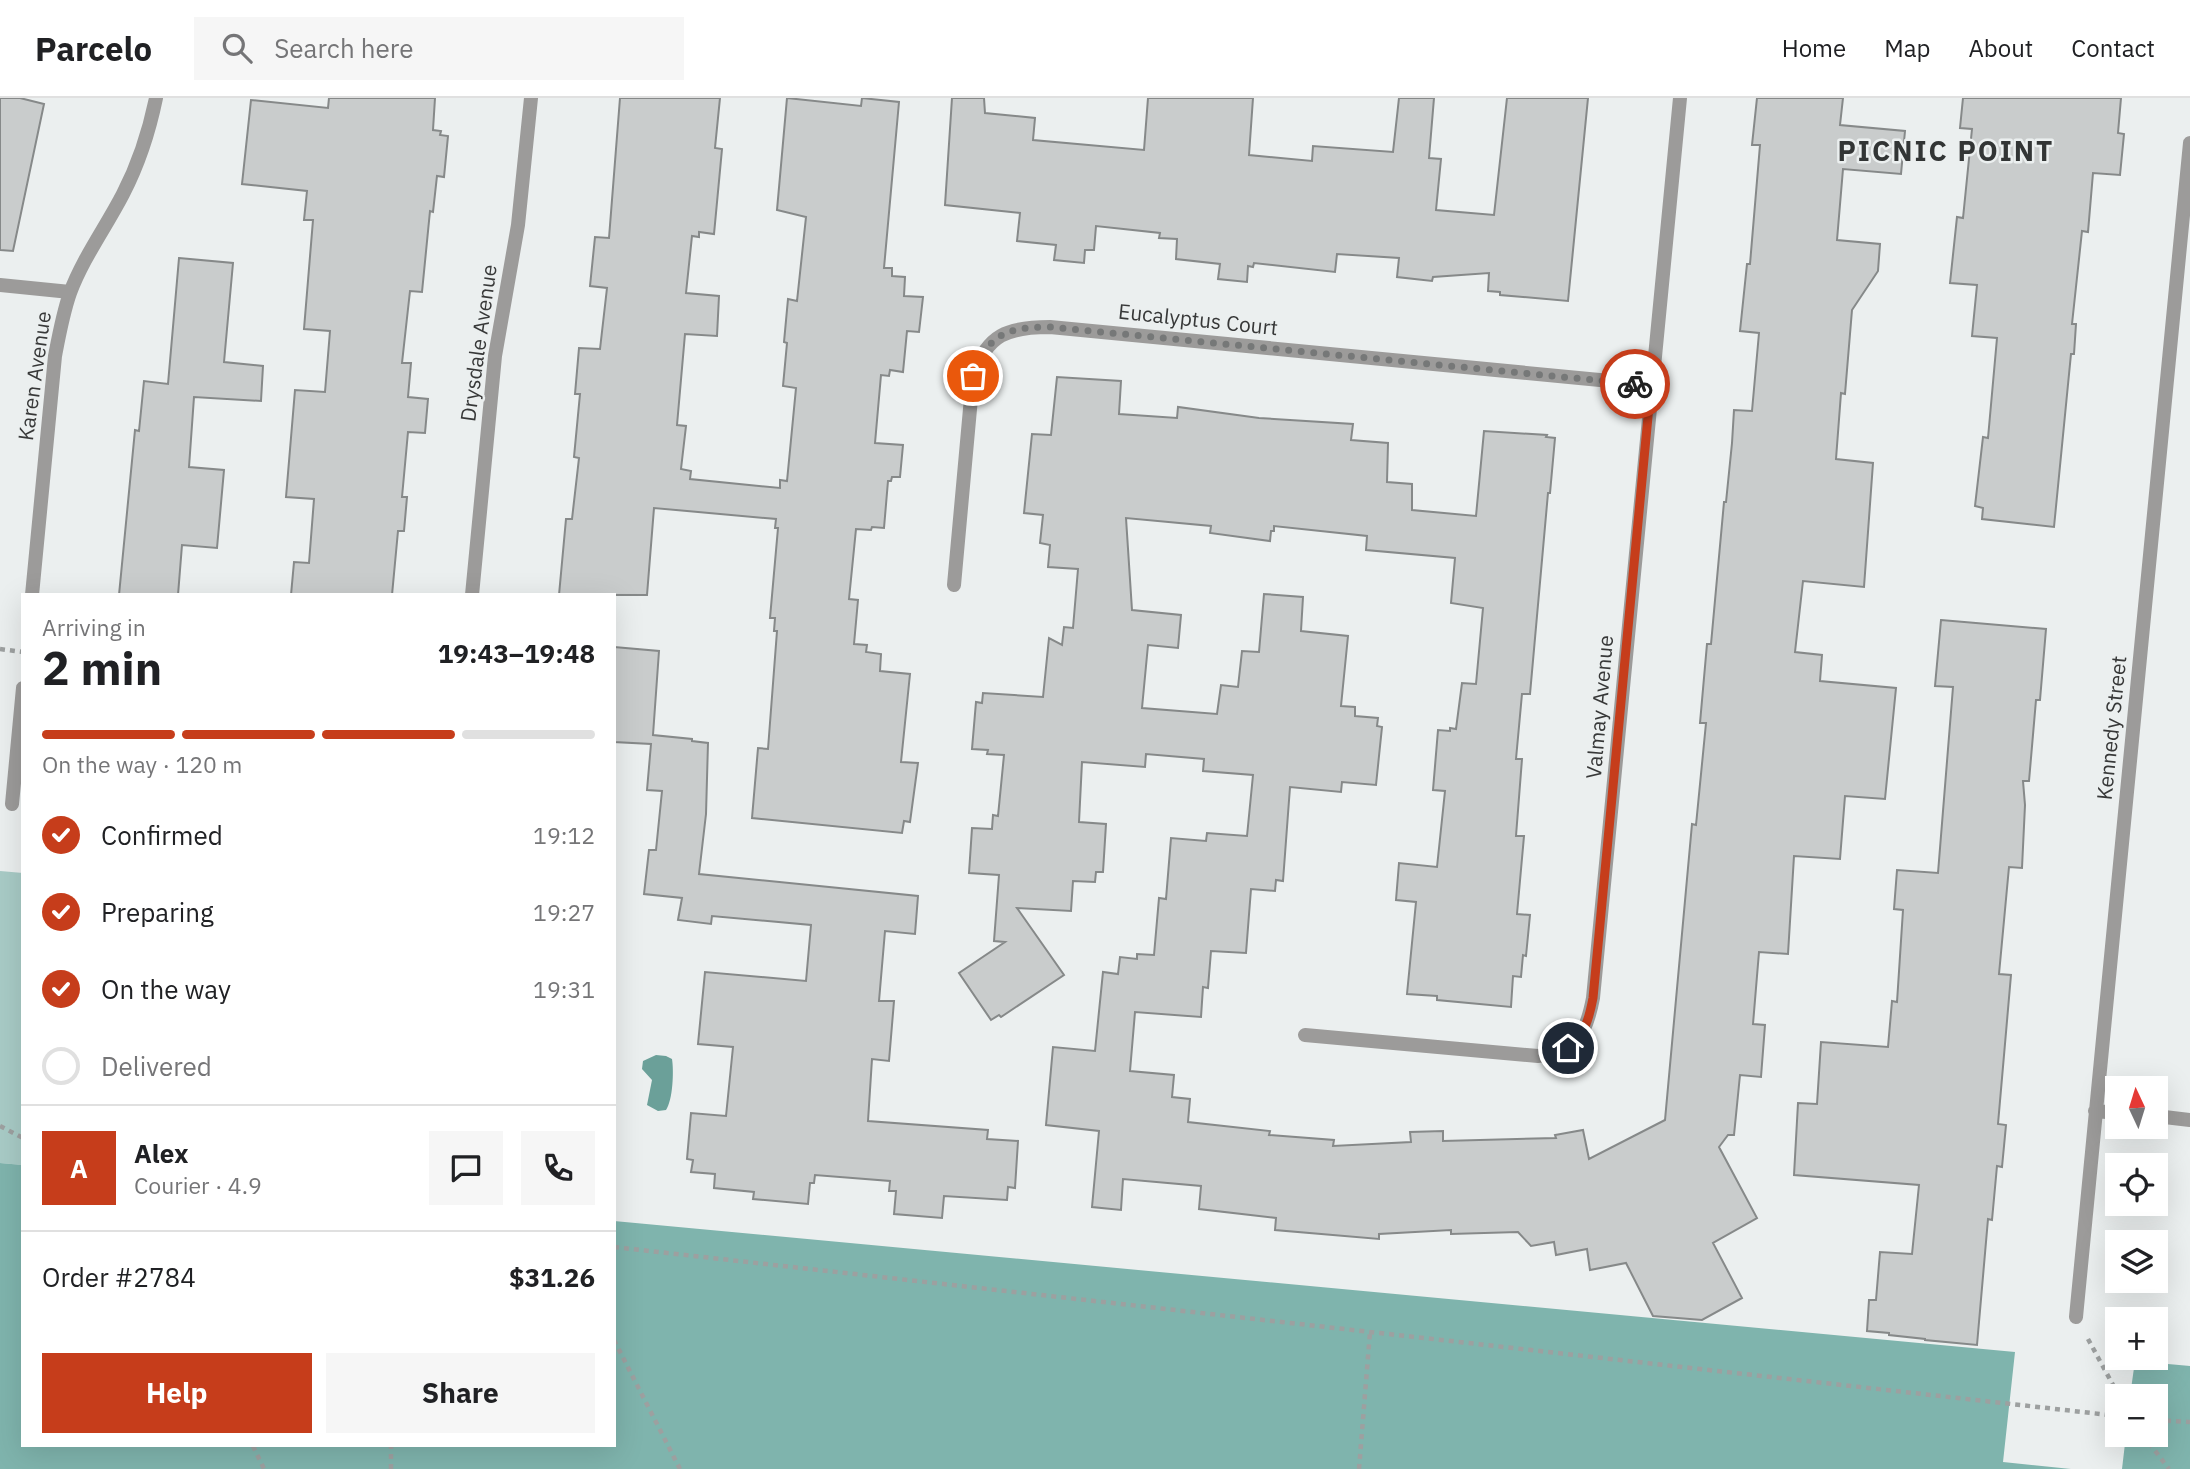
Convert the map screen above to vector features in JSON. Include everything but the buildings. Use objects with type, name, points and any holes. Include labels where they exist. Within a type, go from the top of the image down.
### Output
[{"type":"street","name":"Karen Avenue","points":[[32,593],[55,356],[70,292],[138,161],[156,98]]},
{"type":"street","name":"Drysdale Avenue","points":[[472,593],[495,356],[518,225],[531,98]]},
{"type":"street","name":"Valmay Avenue","points":[[1305,1035],[1538,1056],[1555,1054],[1568,1048],[1580,1038],[1589,1021],[1680,98]]},
{"type":"street","name":"Kennedy Street","points":[[2076,1317],[2190,143]]},
{"type":"street","points":[[0,285],[70,292]]},
{"type":"street","name":"Eucalyptus Court","points":[[954,585],[973,376],[979,358],[990,344],[1006,332],[1024,327],[1050,327],[1651,385]]},
{"type":"street","points":[[12,804],[21,709]]},
{"type":"street","points":[[2095,1111],[2105,1112]]},
{"type":"street","points":[[2168,1117],[2190,1120]]},
{"type":"path","points":[[0,649],[21,652]]},
{"type":"path","points":[[0,1126],[21,1137]]},
{"type":"path","points":[[616,1247],[2105,1415]]},
{"type":"path","points":[[2076,1317],[2112,1384]]},
{"type":"path","points":[[1359,1469],[1370,1332]]},
{"type":"path","points":[[616,1344],[680,1469]]},
{"type":"path","points":[[2168,1421],[2190,1422]]},
{"type":"path","points":[[253,1447],[264,1469]]},
{"type":"path","points":[[391,1447],[391,1469]]},
{"type":"path","points":[[2152,1447],[2169,1469]]},
{"type":"shaded area","points":[[0,871],[21,873],[21,1165],[0,1163]]},
{"type":"shaded area","points":[[656,1055],[672,1059],[673,1071],[672,1093],[668,1105],[666,1110],[658,1111],[647,1105],[652,1080],[642,1069],[643,1061]]},
{"type":"shaded area","points":[[0,1163],[21,1165],[21,1447],[616,1447],[616,1221],[2015,1352],[2003,1462],[2071,1469],[0,1469]]},
{"type":"shaded area","points":[[2168,1364],[2190,1366],[2190,1469],[2122,1469],[2125,1447],[2168,1447],[2168,1384],[2132,1384],[2134,1370],[2168,1370]]},
{"type":"way so far","points":[[973,376],[979,358],[990,344],[1006,332],[1024,327],[1050,327],[1635,384]]},
{"type":"district","name":"PICNIC POINT","points":[[1946,151]]},
{"type":"route","points":[[1568,1048],[1580,1038],[1589,1021],[1593,998],[1651,385],[1635,384]]}]
